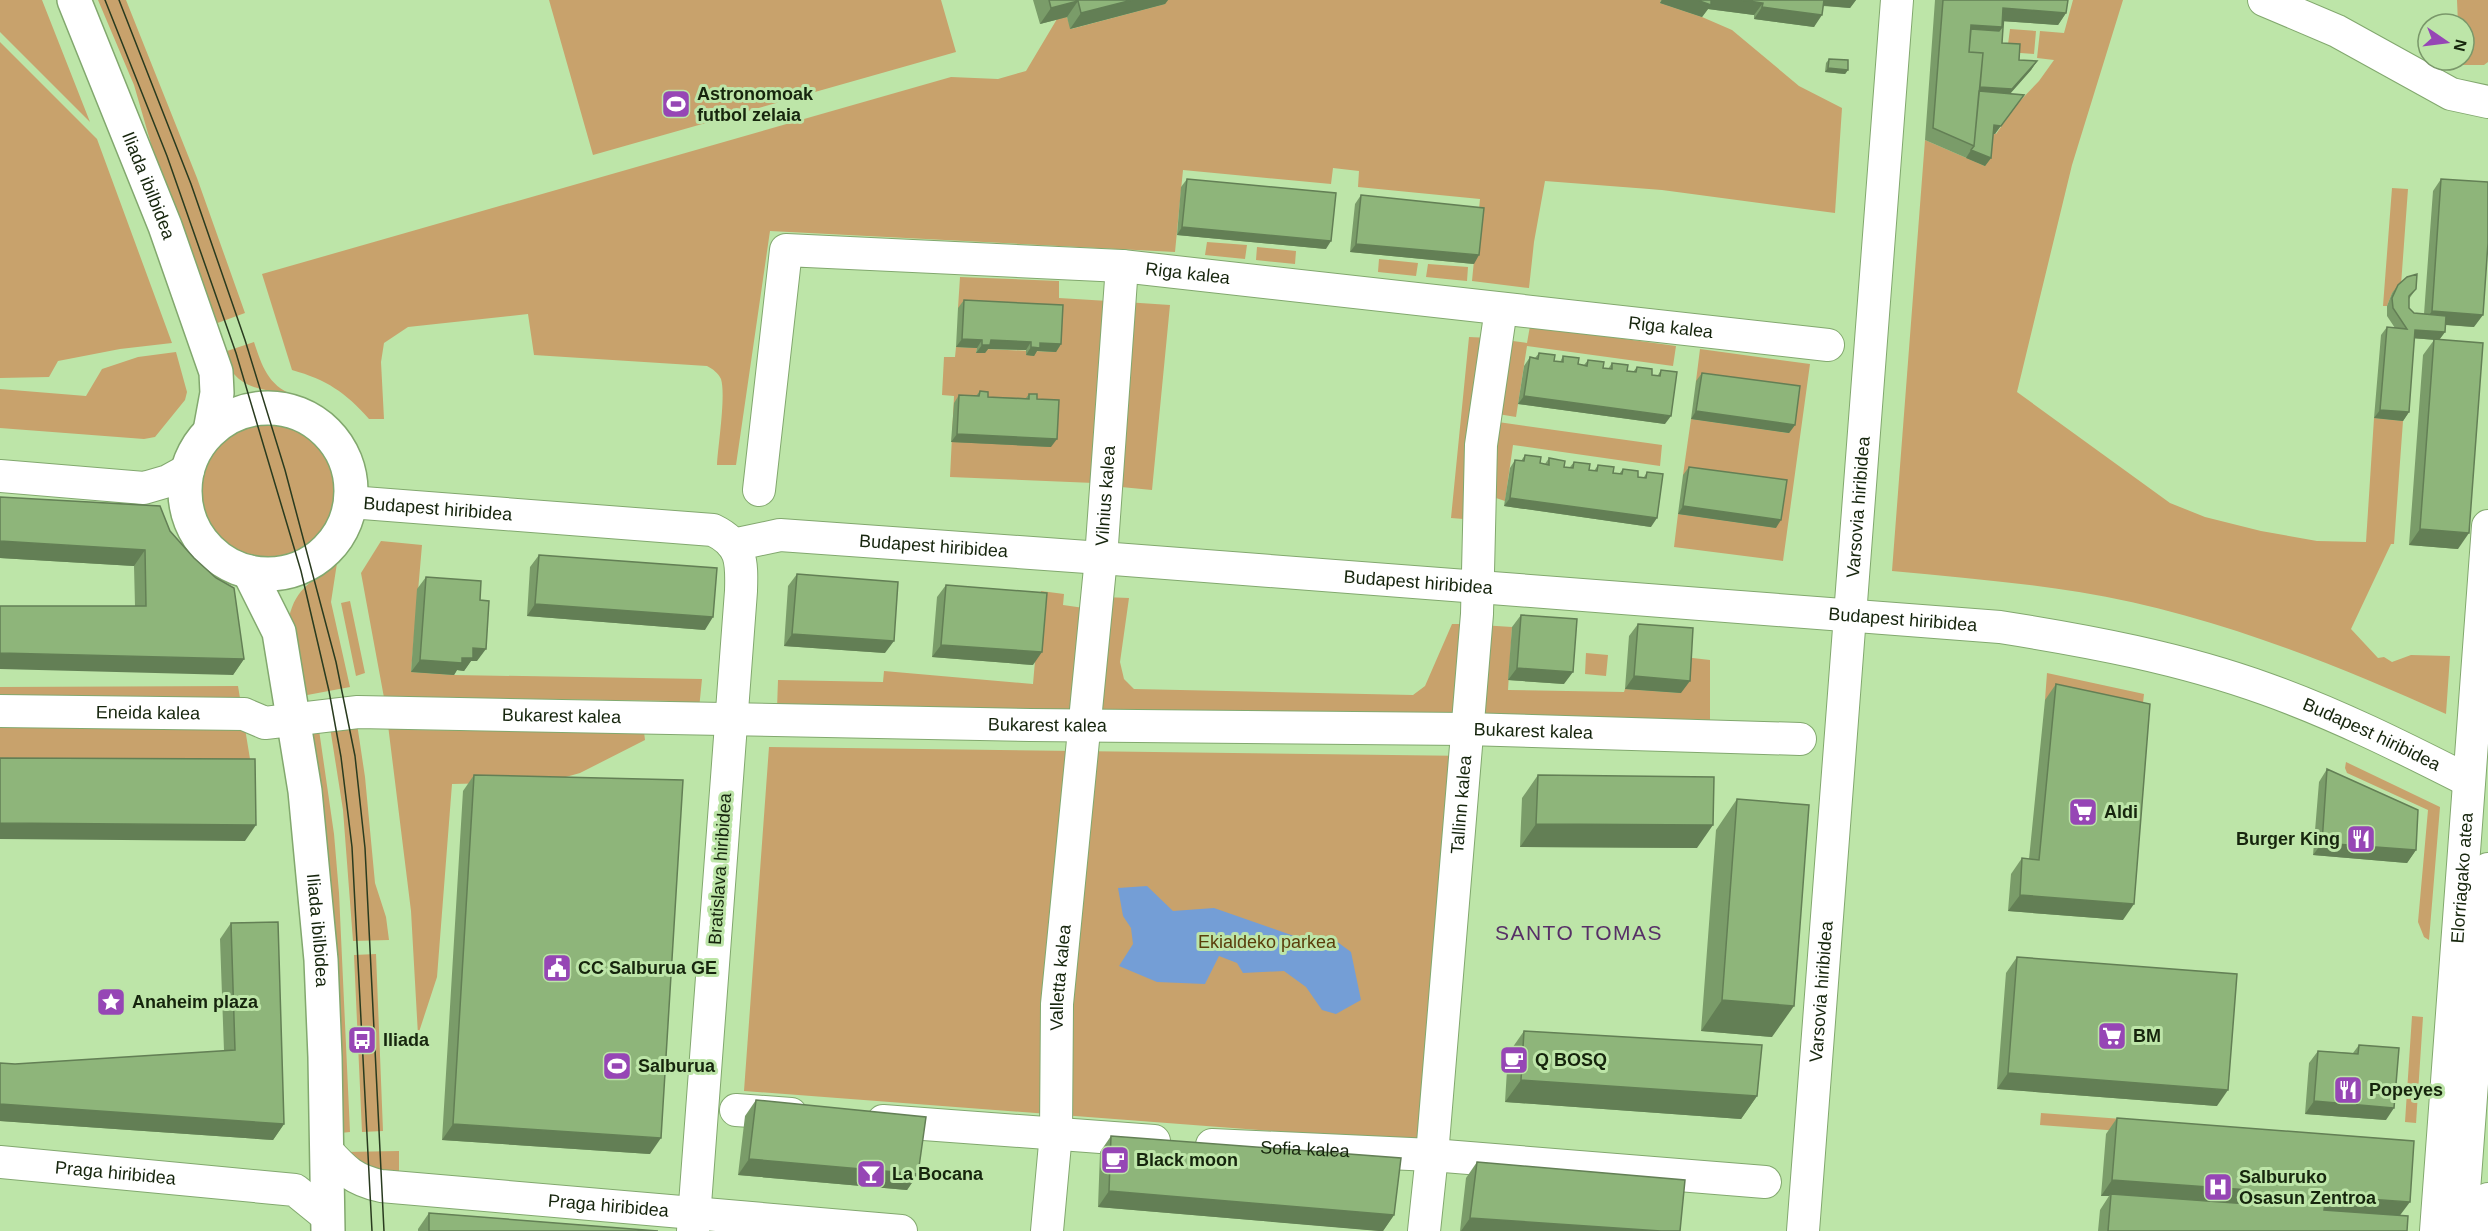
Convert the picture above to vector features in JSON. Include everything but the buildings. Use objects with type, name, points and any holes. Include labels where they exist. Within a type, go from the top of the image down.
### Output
[{"type":"main road","name":"Iliada ibilbidea","points":[[74,0],[165,226],[216,372],[217,393],[210,430]]},
{"type":"main road","points":[[216,372],[258,404],[291,411],[310,418],[338,445],[346,463],[351,482],[350,502],[348,514],[337,536],[330,546],[310,563],[275,574],[249,572],[234,567],[220,558],[197,534],[186,503],[188,470],[196,449],[210,430],[238,413],[272,408]]},
{"type":"main road","name":"Iliada ibilbidea","points":[[279,632],[287,597],[300,571],[310,563]]},
{"type":"main road","name":"Iliada ibilbidea","points":[[249,572],[279,632],[305,791],[321,960],[327,1223]]},
{"type":"street","name":"Varsovia hiribidea","points":[[1803,1231],[1897,0]]},
{"type":"street","points":[[2264,0],[2345,36],[2451,94],[2488,102]]},
{"type":"street","name":"Riga kalea","points":[[759,490],[786,250],[1122,266],[1828,345]]},
{"type":"street","name":"Vilnius kalea","points":[[1085,726],[1101,558],[1122,266]]},
{"type":"street","name":"Tallinn kalea","points":[[1424,1231],[1478,588],[1481,446],[1501,309]]},
{"type":"street","points":[[0,476],[144,488],[168,481],[188,470]]},
{"type":"street","name":"Budapest hiribidea","points":[[350,502],[712,530],[724,536],[733,545],[780,536],[1101,558],[2010,629],[2122,649],[2199,668],[2265,688],[2399,745],[2469,781]]},
{"type":"street","name":"Elorriagako atea","points":[[2436,1231],[2488,526]]},
{"type":"street","name":"Bratislava hiribidea","points":[[694,1223],[742,574],[740,557],[733,545]]},
{"type":"street","name":"Eneida kalea","points":[[0,711],[244,714],[265,723],[294,719]]},
{"type":"street","name":"Bukarest kalea","points":[[294,719],[358,712],[1085,726],[1466,729],[1800,739]]},
{"type":"street","name":"Valletta kalea","points":[[1047,1231],[1056,1133],[1057,1004],[1085,726]]},
{"type":"street","name":"Elorriagako atea","points":[[2461,1231],[2488,869]]},
{"type":"street","points":[[736,1110],[815,1116]]},
{"type":"street","name":"Sofia kalea","points":[[860,1119],[1183,1143],[1432,1155],[1765,1182]]},
{"type":"street","name":"Praga hiribidea","points":[[327,1151],[346,1172],[360,1180],[381,1186],[694,1223],[901,1231]]},
{"type":"street","name":"Praga hiribidea","points":[[0,1162],[295,1190],[327,1223]]},
{"type":"street","points":[[2486,1231],[2488,1199]]},
{"type":"green space","points":[[0,0],[42,0],[90,122],[0,32]]},
{"type":"green space","points":[[98,0],[126,0],[197,178],[245,313],[212,325],[167,199],[134,85]]},
{"type":"green space","name":"Astronomoak futbol zelaia","points":[[549,0],[941,0],[956,52],[593,155]]},
{"type":"green space","points":[[1164,0],[1661,0],[1660,3],[1732,30],[1799,86],[1842,108],[1835,213],[1662,190],[1545,181],[1534,242],[1529,288],[1472,281],[1480,199],[1358,187],[1359,171],[1333,168],[1331,184],[1183,170],[1175,252],[770,231],[736,465],[717,465],[722,387],[721,379],[713,370],[707,366],[534,355],[528,314],[408,327],[384,343],[381,362],[384,419],[369,419],[352,401],[335,388],[292,370],[262,274],[951,77],[998,79],[1026,71],[1057,19],[1067,17],[1071,29],[1165,4]]},
{"type":"green space","points":[[2073,0],[2123,0],[2072,165],[2017,392],[2170,503],[2205,517],[2261,531],[2317,541],[2366,542],[2374,418],[2403,421],[2394,544],[2391,544],[2351,629],[2378,658],[2384,657],[2392,662],[2411,655],[2450,656],[2446,714],[2312,658],[2174,612],[2056,588],[1892,571],[1925,140],[1985,166],[1988,133],[1996,134],[2018,103],[2039,81],[2054,60],[2037,58],[2040,31],[2064,33]]},
{"type":"green space","points":[[2457,0],[2488,0],[2488,62],[2484,65],[2476,65],[2476,12],[2458,12]]},
{"type":"green space","points":[[2010,29],[2036,31],[2034,54],[2007,52]]},
{"type":"green space","points":[[0,42],[97,139],[172,343],[120,349],[58,361],[49,377],[0,378]]},
{"type":"green space","points":[[2392,188],[2408,189],[2401,285],[2392,293],[2387,306],[2383,306]]},
{"type":"green space","points":[[1207,242],[1247,245],[1245,259],[1205,255]]},
{"type":"green space","points":[[1257,247],[1296,251],[1295,264],[1256,260]]},
{"type":"green space","points":[[1379,259],[1418,263],[1416,276],[1378,272]]},
{"type":"green space","points":[[1428,264],[1468,267],[1467,281],[1426,277]]},
{"type":"green space","points":[[960,277],[1059,281],[1059,298],[1108,301],[1094,483],[950,477],[954,396],[942,395],[944,357],[955,357],[956,347],[977,348],[976,353],[984,353],[985,349],[1056,352],[1057,313],[958,308]]},
{"type":"green space","points":[[1125,302],[1170,305],[1152,490],[1111,486]]},
{"type":"green space","points":[[1530,326],[1676,346],[1673,366],[1527,346],[1516,417],[1492,413],[1498,339],[1527,343]]},
{"type":"green space","points":[[1469,337],[1491,338],[1476,520],[1451,518]]},
{"type":"green space","points":[[254,342],[267,374],[277,386],[293,395],[250,386],[234,375],[221,353]]},
{"type":"green space","points":[[1700,349],[1810,364],[1783,561],[1674,547],[1678,514],[1776,528],[1683,475],[1691,419],[1788,433],[1794,394],[1696,381]]},
{"type":"green space","points":[[176,352],[187,392],[185,400],[155,437],[144,439],[0,428],[0,389],[86,396],[102,369],[138,357]]},
{"type":"green space","points":[[1491,421],[1662,445],[1660,466],[1513,445],[1505,501],[1484,494]]},
{"type":"green space","points":[[268,424],[294,429],[315,444],[330,465],[335,491],[330,517],[315,538],[294,553],[268,558],[242,553],[221,538],[206,517],[201,491],[206,465],[221,444],[242,429]]},
{"type":"green space","points":[[381,541],[422,545],[411,672],[454,675],[702,679],[699,709],[679,707],[672,701],[419,697],[385,703],[361,573]]},
{"type":"green space","points":[[337,563],[331,602],[350,687],[302,696],[289,618],[301,591]]},
{"type":"green space","points":[[1041,591],[1064,594],[1063,605],[1084,608],[1076,714],[777,709],[778,680],[883,682],[884,671],[1033,684]]},
{"type":"green space","points":[[1103,597],[1129,598],[1120,662],[1124,679],[1134,689],[1413,695],[1425,686],[1452,624],[1466,624],[1458,713],[1095,712]]},
{"type":"green space","points":[[350,601],[365,673],[356,676],[341,603]]},
{"type":"green space","points":[[1481,625],[1512,627],[1508,690],[1624,692],[1625,689],[1681,693],[1684,657],[1710,660],[1710,723],[1475,720]]},
{"type":"green space","points":[[1586,653],[1608,655],[1606,676],[1585,674]]},
{"type":"green space","points":[[2047,673],[2144,694],[2143,703],[2045,700]]},
{"type":"green space","points":[[238,686],[251,765],[0,760],[0,687]]},
{"type":"green space","points":[[356,717],[365,777],[375,883],[386,917],[389,940],[353,941],[343,810],[329,721]]},
{"type":"green space","points":[[318,723],[334,834],[339,893],[350,1132],[340,1133],[306,726]]},
{"type":"green space","points":[[388,725],[403,725],[409,730],[644,732],[645,740],[580,773],[548,782],[452,784],[437,977],[418,1035],[411,911]]},
{"type":"green space","name":"Ekialdeko parkea","points":[[769,747],[1473,756],[1444,1144],[744,1091]]},
{"type":"green space","points":[[2346,762],[2440,807],[2429,940],[2424,937],[2418,922],[2428,810],[2347,773]]},
{"type":"green space","points":[[376,954],[383,1131],[362,1132],[354,955]]},
{"type":"green space","points":[[2412,1016],[2423,1017],[2416,1123],[2405,1122]]},
{"type":"green space","points":[[2041,1113],[2405,1140],[2404,1152],[2040,1125]]},
{"type":"green space","points":[[399,1151],[399,1180],[374,1177],[344,1152]]},
{"type":"water","points":[[1147,886],[1173,911],[1214,908],[1294,936],[1332,938],[1351,952],[1361,1000],[1336,1014],[1322,1010],[1306,987],[1284,971],[1243,973],[1237,963],[1219,956],[1205,984],[1157,982],[1119,966],[1133,944],[1131,928],[1123,916],[1118,888]]},
{"type":"tram line","points":[[105,0],[167,156],[236,353],[301,571],[329,691],[341,757],[352,847],[372,1231]]},
{"type":"tram line","points":[[119,0],[191,184],[245,340],[285,470],[336,662],[355,756],[365,848],[384,1231]]},
{"type":"place","name":"Astronomoak futbol zelaia","points":[[676,104]]},
{"type":"place","name":"Aldi","points":[[2083,812]]},
{"type":"place","name":"Burger King","points":[[2361,839]]},
{"type":"place","name":"CC Salburua GE","points":[[557,968]]},
{"type":"place","name":"Anaheim plaza","points":[[111,1002]]},
{"type":"place","name":"BM","points":[[2112,1036]]},
{"type":"place","name":"Iliada","points":[[362,1040]]},
{"type":"place","name":"Q BOSQ","points":[[1514,1060]]},
{"type":"place","name":"Salburua","points":[[617,1066]]},
{"type":"place","name":"Popeyes","points":[[2348,1090]]},
{"type":"place","name":"Black moon","points":[[1115,1160]]},
{"type":"place","name":"La Bocana","points":[[871,1174]]},
{"type":"place","name":"Salburuko Osasun Zentroa","points":[[2218,1187]]},
{"type":"district","name":"SANTO TOMAS","points":[[1579,932]]}]
